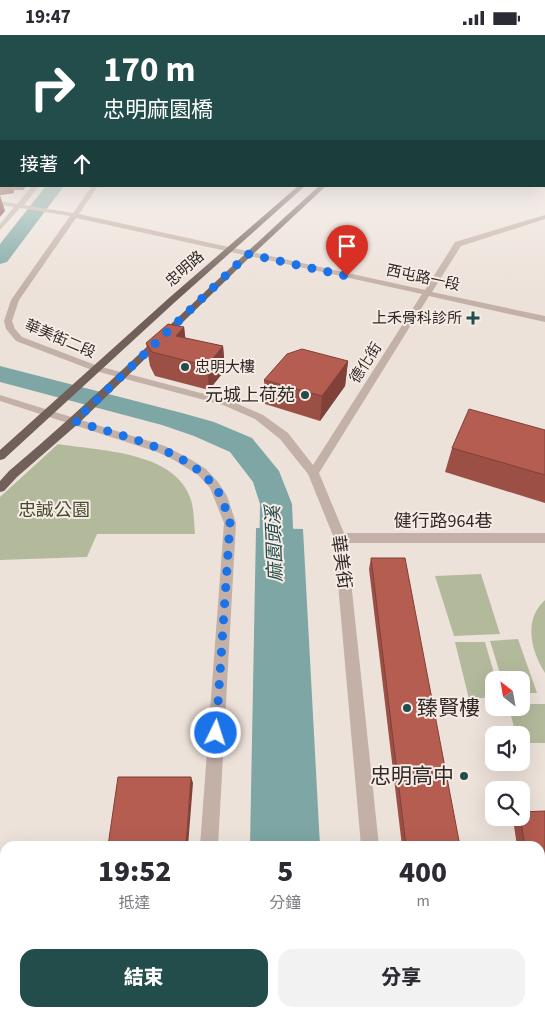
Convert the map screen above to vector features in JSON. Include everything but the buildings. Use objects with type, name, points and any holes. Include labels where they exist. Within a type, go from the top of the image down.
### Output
[{"type":"main road","name":"忠明路","points":[[49,411],[289,198]]},
{"type":"main road","name":"忠明路","points":[[76,419],[248,254],[310,198]]},
{"type":"main road","points":[[0,456],[49,411]]},
{"type":"main road","points":[[0,488],[13,474],[76,419]]},
{"type":"street","points":[[0,228],[27,198]]},
{"type":"street","name":"華美街二段","points":[[86,198],[37,266],[15,300],[7,317],[10,330],[18,339],[91,372],[119,377]]},
{"type":"street","name":"西屯路一段","points":[[0,203],[62,212],[545,319]]},
{"type":"street","name":"德化街","points":[[313,473],[458,244],[545,217]]},
{"type":"street","name":"華美街","points":[[119,377],[227,403],[259,417],[284,436],[313,473],[340,538],[370,841]]},
{"type":"street","points":[[0,398],[76,419],[161,449],[200,471],[219,492],[230,523],[209,841]]},
{"type":"street","name":"健行路964巷","points":[[340,538],[545,538]]},
{"type":"green space","name":"忠誠公園","points":[[58,444],[135,456],[170,472],[183,484],[191,500],[195,534],[97,534],[87,557],[0,560],[0,497]]},
{"type":"green space","points":[[481,574],[500,634],[454,636],[435,576]]},
{"type":"green space","points":[[545,600],[545,673],[533,646],[532,626],[538,608]]},
{"type":"green space","points":[[518,639],[529,671],[499,671],[490,641]]},
{"type":"green space","points":[[455,642],[485,642],[493,671],[485,671],[485,698],[469,699]]},
{"type":"green space","points":[[530,673],[537,693],[530,693]]},
{"type":"green space","points":[[530,704],[545,704],[545,743],[530,743],[530,726],[514,726],[511,716],[530,716]]},
{"type":"water","points":[[256,528],[303,529],[320,841],[250,841]]},
{"type":"waterway","name":"麻園頭溪","points":[[0,258],[46,198]]},
{"type":"waterway","name":"麻園頭溪","points":[[0,374],[172,419],[204,429],[241,445],[268,479],[276,504],[277,574]]},
{"type":"place","name":"上禾骨科診所","points":[[473,318]]},
{"type":"place","name":"忠明大樓","points":[[185,367]]},
{"type":"place","name":"元城上荷苑","points":[[305,395]]},
{"type":"place","name":"臻賢樓","points":[[407,708]]},
{"type":"place","name":"忠明高中","points":[[464,776]]},
{"type":"route","points":[[216,733],[230,523],[219,492],[200,471],[181,458],[161,449],[75,421],[248,254],[347,276]]}]
